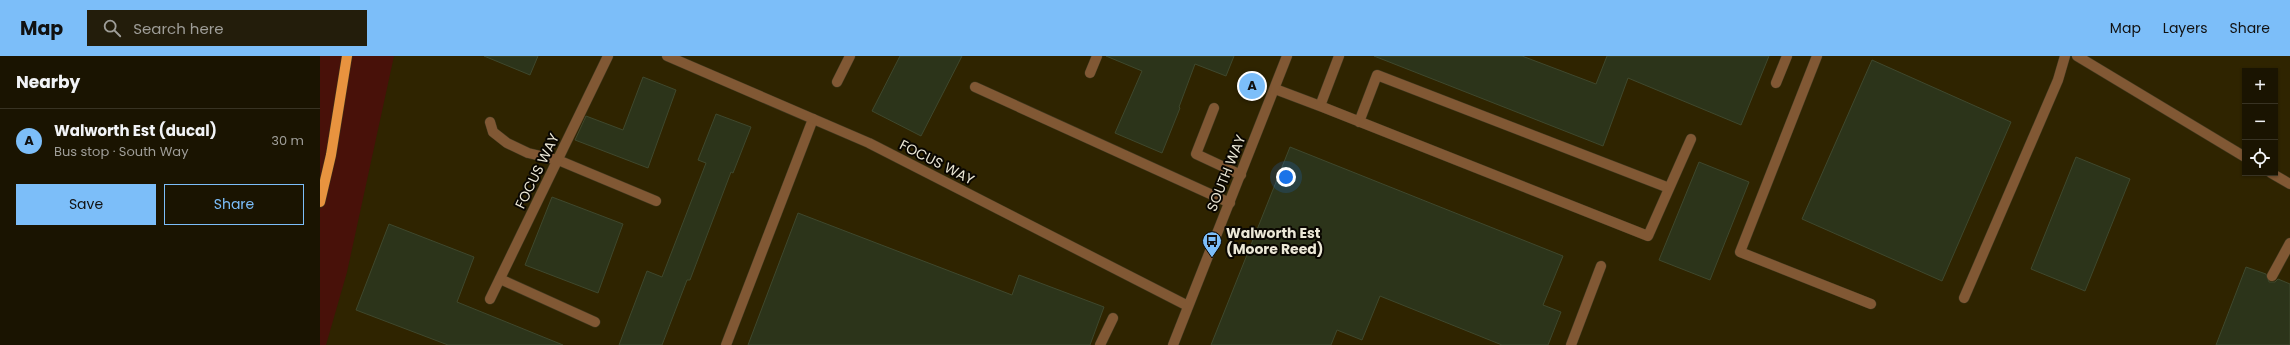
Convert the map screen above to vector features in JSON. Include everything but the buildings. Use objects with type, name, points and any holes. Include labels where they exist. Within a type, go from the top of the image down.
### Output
[{"type":"main road","points":[[320,202],[331,155],[347,56]]},
{"type":"street","name":"FOCUS WAY","points":[[490,299],[608,56]]},
{"type":"street","name":"FOCUS WAY","points":[[667,56],[869,143],[1188,306]]},
{"type":"street","points":[[837,82],[850,56]]},
{"type":"street","points":[[1090,73],[1097,56]]},
{"type":"street","name":"SOUTH WAY","points":[[1172,345],[1230,203],[1287,56]]},
{"type":"street","points":[[1320,106],[1339,56]]},
{"type":"street","points":[[1776,83],[1786,56]]},
{"type":"street","points":[[1816,56],[1740,252],[1871,304]]},
{"type":"street","points":[[1964,298],[2058,80],[2065,56]]},
{"type":"street","points":[[2077,56],[2242,155]]},
{"type":"street","points":[[1359,122],[1377,75],[1669,188]]},
{"type":"street","points":[[975,87],[1230,203]]},
{"type":"street","points":[[1275,89],[1648,236],[1690,139]]},
{"type":"street","points":[[1214,108],[1196,154],[1241,175]]},
{"type":"street","points":[[726,345],[813,119]]},
{"type":"street","points":[[490,122],[493,132],[507,143],[528,153],[558,160],[656,201]]},
{"type":"street","points":[[2276,176],[2290,184]]},
{"type":"street","points":[[2272,276],[2290,243]]},
{"type":"street","points":[[1571,345],[1601,266]]},
{"type":"street","points":[[500,279],[595,322]]},
{"type":"street","points":[[1100,345],[1113,318]]},
{"type":"shaded area","points":[[320,56],[394,56],[347,272],[326,345],[320,345]]},
{"type":"shaded area","points":[[357,56],[2290,56],[2290,345],[320,345]]},
{"type":"place","name":"Walworth Est (ducal)","points":[[1252,86]]},
{"type":"place","name":"Walworth Est (Moore Reed)","points":[[1212,258]]}]
